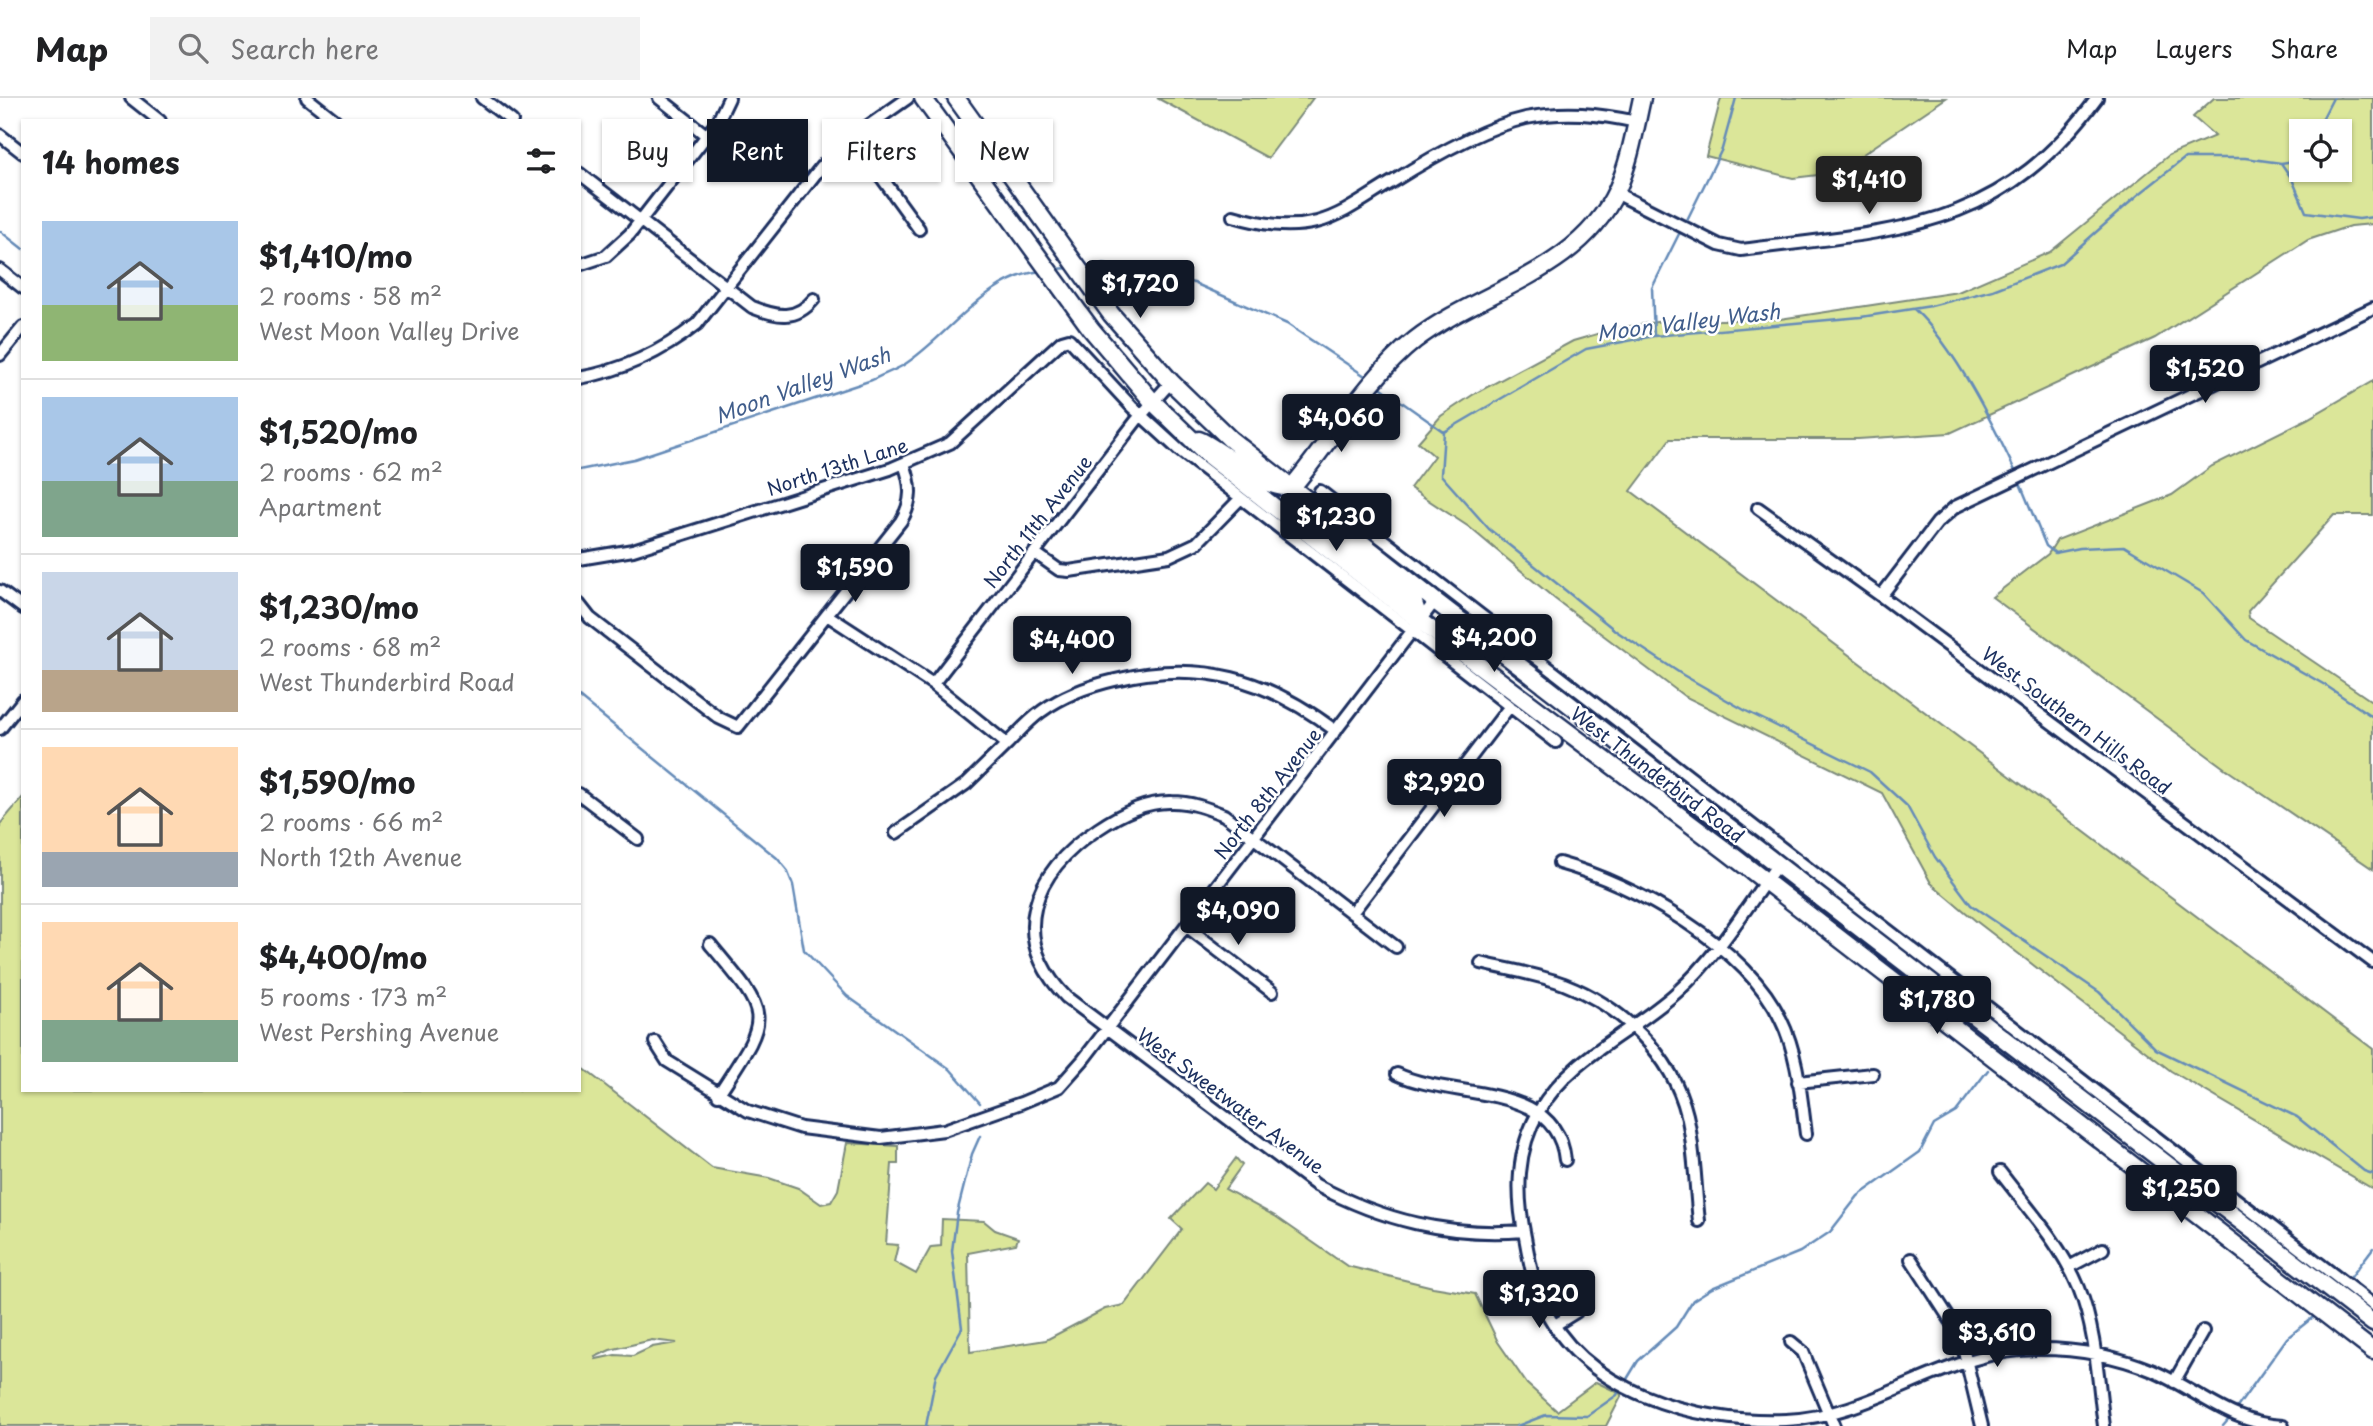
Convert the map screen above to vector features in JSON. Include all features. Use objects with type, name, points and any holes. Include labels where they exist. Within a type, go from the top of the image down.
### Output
[{"type":"main road","name":"West Thunderbird Road","points":[[923,98],[1091,330],[1152,401],[1209,456],[1416,626],[1725,850],[2373,1352]]},
{"type":"main road","name":"West Thunderbird Road","points":[[956,98],[1111,314],[1171,382],[1223,432],[1292,487],[1358,529],[1435,601],[1743,827],[1778,864],[1996,1031],[2231,1204],[2373,1323]]},
{"type":"main road","points":[[1416,626],[1414,603],[1305,513],[1294,498],[1292,487],[1391,363],[1413,341],[1466,307],[1537,271],[1560,256],[1589,230],[1616,193],[1630,156],[1642,98]]},
{"type":"main road","points":[[1018,228],[1039,213]]},
{"type":"main road","points":[[1184,433],[1218,449],[1273,487],[1292,487]]},
{"type":"main road","points":[[1725,850],[1743,827]]},
{"type":"main road","points":[[1982,1048],[1996,1031]]},
{"type":"street","points":[[131,98],[157,119]]},
{"type":"street","points":[[307,98],[333,119]]},
{"type":"street","points":[[482,98],[509,119]]},
{"type":"street","points":[[659,98],[706,135]]},
{"type":"street","points":[[581,264],[606,256],[617,247],[725,110],[729,98]]},
{"type":"street","points":[[879,119],[908,98]]},
{"type":"street","points":[[1616,193],[1718,245],[1741,250],[1905,227],[1966,209],[2016,182],[2056,147],[2097,98]]},
{"type":"street","points":[[1233,216],[1273,225],[1318,222],[1352,207],[1435,157],[1524,118],[1572,113],[1598,114],[1637,122]]},
{"type":"street","points":[[0,135],[21,151]]},
{"type":"street","points":[[581,378],[614,370],[658,352],[698,324],[822,167]]},
{"type":"street","points":[[581,175],[752,307],[788,317],[805,310],[814,299]]},
{"type":"street","points":[[885,182],[919,229]]},
{"type":"street","points":[[0,270],[21,286]]},
{"type":"street","points":[[1881,596],[1937,523],[1955,507],[2373,308]]},
{"type":"street","points":[[0,355],[21,329]]},
{"type":"street","name":"West Thunderbird Road","points":[[1069,339],[1141,415],[1179,450],[1241,499],[1416,626],[1556,742]]},
{"type":"street","name":"North 13th Lane","points":[[581,559],[633,550],[904,464],[950,443],[1062,341],[1069,339]]},
{"type":"street","name":"North 11th Avenue","points":[[933,684],[1152,401],[1171,382]]},
{"type":"street","points":[[581,607],[590,618],[719,718],[738,727],[908,510],[911,503],[910,483],[904,464]]},
{"type":"street","name":"West Thunderbird Road","points":[[1320,491],[1358,529],[2231,1204],[2373,1304]]},
{"type":"street","points":[[1035,552],[1059,569],[1069,571],[1169,556],[1197,543],[1241,499]]},
{"type":"street","name":"West Southern Hills Road","points":[[1758,508],[1881,596],[2373,962]]},
{"type":"street","points":[[0,591],[21,607]]},
{"type":"street","name":"North 8th Avenue","points":[[655,1042],[667,1061],[718,1095],[748,1111],[801,1128],[881,1138],[913,1136],[960,1125],[1059,1087],[1435,601]]},
{"type":"street","points":[[827,615],[933,684],[1007,744]]},
{"type":"street","points":[[896,833],[966,784],[1041,711],[1080,690],[1138,674],[1196,671],[1231,676],[1256,684],[1305,708],[1336,731]]},
{"type":"street","points":[[0,729],[21,703]]},
{"type":"street","points":[[1352,913],[1510,706]]},
{"type":"street","points":[[581,796],[638,839]]},
{"type":"street","name":"West Sweetwater Avenue","points":[[1396,947],[1224,815],[1199,805],[1171,802],[1144,806],[1117,816],[1071,848],[1041,887],[1034,908],[1032,930],[1035,948],[1053,984],[1106,1029],[1292,1170],[1350,1203],[1381,1216],[1433,1228],[1469,1232],[1524,1231]]},
{"type":"street","points":[[1559,863],[1646,896],[1717,946],[1750,975],[1773,1004],[1789,1039],[1806,1134]]},
{"type":"street","points":[[1778,864],[1717,946],[1678,991],[1567,1074],[1538,1113],[1525,1146],[1519,1181],[1524,1231],[1537,1291],[1555,1325],[1574,1351],[1623,1385],[1675,1406],[1747,1420],[1789,1420],[1829,1414],[1877,1400],[1966,1360],[1991,1354],[2038,1349],[2093,1353],[2144,1368],[2231,1415],[2261,1425],[2283,1426]]},
{"type":"street","points":[[1186,926],[1272,992]]},
{"type":"street","points":[[710,944],[749,991],[756,1003],[759,1017],[757,1031],[746,1052],[718,1095]]},
{"type":"street","points":[[1482,963],[1566,985],[1600,1003],[1632,1026],[1662,1060],[1686,1112],[1699,1221]]},
{"type":"street","points":[[1397,1074],[1416,1084],[1512,1100],[1538,1113],[1561,1136],[1565,1160]]},
{"type":"street","points":[[1798,1082],[1873,1074]]},
{"type":"street","points":[[2000,1172],[2049,1236],[2069,1267],[2080,1291],[2104,1426]]},
{"type":"street","points":[[2213,1226],[2231,1204]]},
{"type":"street","points":[[2069,1267],[2103,1249]]},
{"type":"street","points":[[1911,1259],[1949,1315],[1966,1360],[1982,1426]]},
{"type":"street","points":[[1555,1325],[1576,1312]]},
{"type":"street","points":[[2174,1382],[2203,1331]]},
{"type":"street","points":[[1791,1342],[1803,1352],[1834,1426]]},
{"type":"green space","points":[[1157,98],[1313,98],[1268,158]]},
{"type":"green space","points":[[1721,98],[1946,98],[1835,173],[1793,178],[1706,156]]},
{"type":"green space","points":[[2214,98],[2373,98],[2373,224],[2350,226],[2308,240],[2155,338],[1950,433],[1858,439],[1670,439],[1631,491],[2373,1049],[2373,1189],[2171,1071],[1976,921],[1931,883],[1882,793],[1684,696],[1555,599],[1469,527],[1410,488],[1434,456],[1418,442],[1441,416],[1474,394],[1573,341],[1618,328],[1663,321],[1780,319],[1958,292],[2050,252],[2169,155],[2215,136],[2193,117]]},
{"type":"green space","points":[[2373,381],[2373,515],[2334,515],[2248,611],[2249,618],[2373,702],[2373,869],[2227,770],[1992,597],[2048,554],[2057,540],[2172,495],[2212,466],[2307,419]]},
{"type":"green space","points":[[21,799],[21,1092],[581,1092],[581,1067],[712,1168],[769,1178],[798,1188],[821,1204],[831,1202],[838,1190],[847,1143],[898,1146],[898,1164],[892,1164],[886,1244],[898,1245],[894,1262],[916,1274],[931,1247],[941,1246],[942,1219],[984,1221],[995,1230],[1018,1238],[1016,1244],[968,1253],[970,1352],[1046,1340],[1105,1309],[1124,1305],[1182,1229],[1171,1219],[1205,1183],[1213,1189],[1236,1158],[1242,1165],[1225,1189],[1275,1216],[1347,1266],[1433,1287],[1475,1294],[1498,1342],[1527,1384],[1557,1411],[1596,1382],[1621,1394],[1606,1426],[0,1426],[0,824]],"holes":[[[652,1340],[677,1343],[652,1347],[633,1356],[595,1357],[610,1350]]]},
{"type":"waterway","points":[[1685,224],[1722,149],[1736,98]]},
{"type":"waterway","name":"Moon Valley Wash","points":[[2322,119],[2333,98]]},
{"type":"waterway","name":"Moon Valley Wash","points":[[1379,386],[1444,432],[1586,349],[1654,336],[1861,317],[1931,306],[1993,290],[2060,264],[2138,195],[2185,158],[2245,158],[2289,162]]},
{"type":"waterway","name":"Moon Valley Wash","points":[[2281,163],[2292,179],[2306,212],[2359,219],[2373,217]]},
{"type":"waterway","points":[[1654,335],[1652,288],[1681,230]]},
{"type":"waterway","name":"Moon Valley Wash","points":[[0,231],[21,247]]},
{"type":"waterway","name":"Moon Valley Wash","points":[[1083,266],[1102,264],[1194,283],[1287,324],[1368,378]]},
{"type":"waterway","name":"Moon Valley Wash","points":[[1055,269],[1070,268]]},
{"type":"waterway","name":"Moon Valley Wash","points":[[581,470],[634,459],[872,380],[902,366],[919,354],[984,296],[1002,284],[1042,271]]},
{"type":"waterway","points":[[1914,309],[1958,365],[1985,410],[2017,475]]},
{"type":"waterway","points":[[1444,432],[1441,475],[1489,529],[1616,631],[1683,675],[1746,711],[1870,772],[1907,806],[1935,857],[1971,905],[2099,992],[2156,1049],[2297,1117],[2364,1171],[2373,1174]]},
{"type":"waterway","points":[[2019,481],[2046,546],[2055,553],[2080,548],[2124,546],[2203,593],[2246,640],[2325,685],[2373,717]]},
{"type":"waterway","points":[[581,699],[777,858],[787,870],[793,885],[804,950],[847,996],[950,1069],[980,1103]]},
{"type":"waterway","points":[[1624,1384],[1638,1361],[1676,1327],[1693,1300],[1712,1288],[1800,1252],[1830,1232],[1858,1196],[1920,1152],[1934,1125],[1956,1112],[1988,1070]]},
{"type":"waterway","points":[[926,1426],[936,1375],[962,1328],[952,1251],[957,1213],[972,1154],[980,1136]]},
{"type":"waterway","points":[[2348,1281],[2373,1248]]},
{"type":"waterway","points":[[2236,1409],[2287,1338],[2317,1314]]},
{"type":"waterway","points":[[1517,1426],[1546,1415],[1587,1416],[1617,1395],[1620,1389]]},
{"type":"waterway","points":[[2223,1426],[2230,1418]]}]
